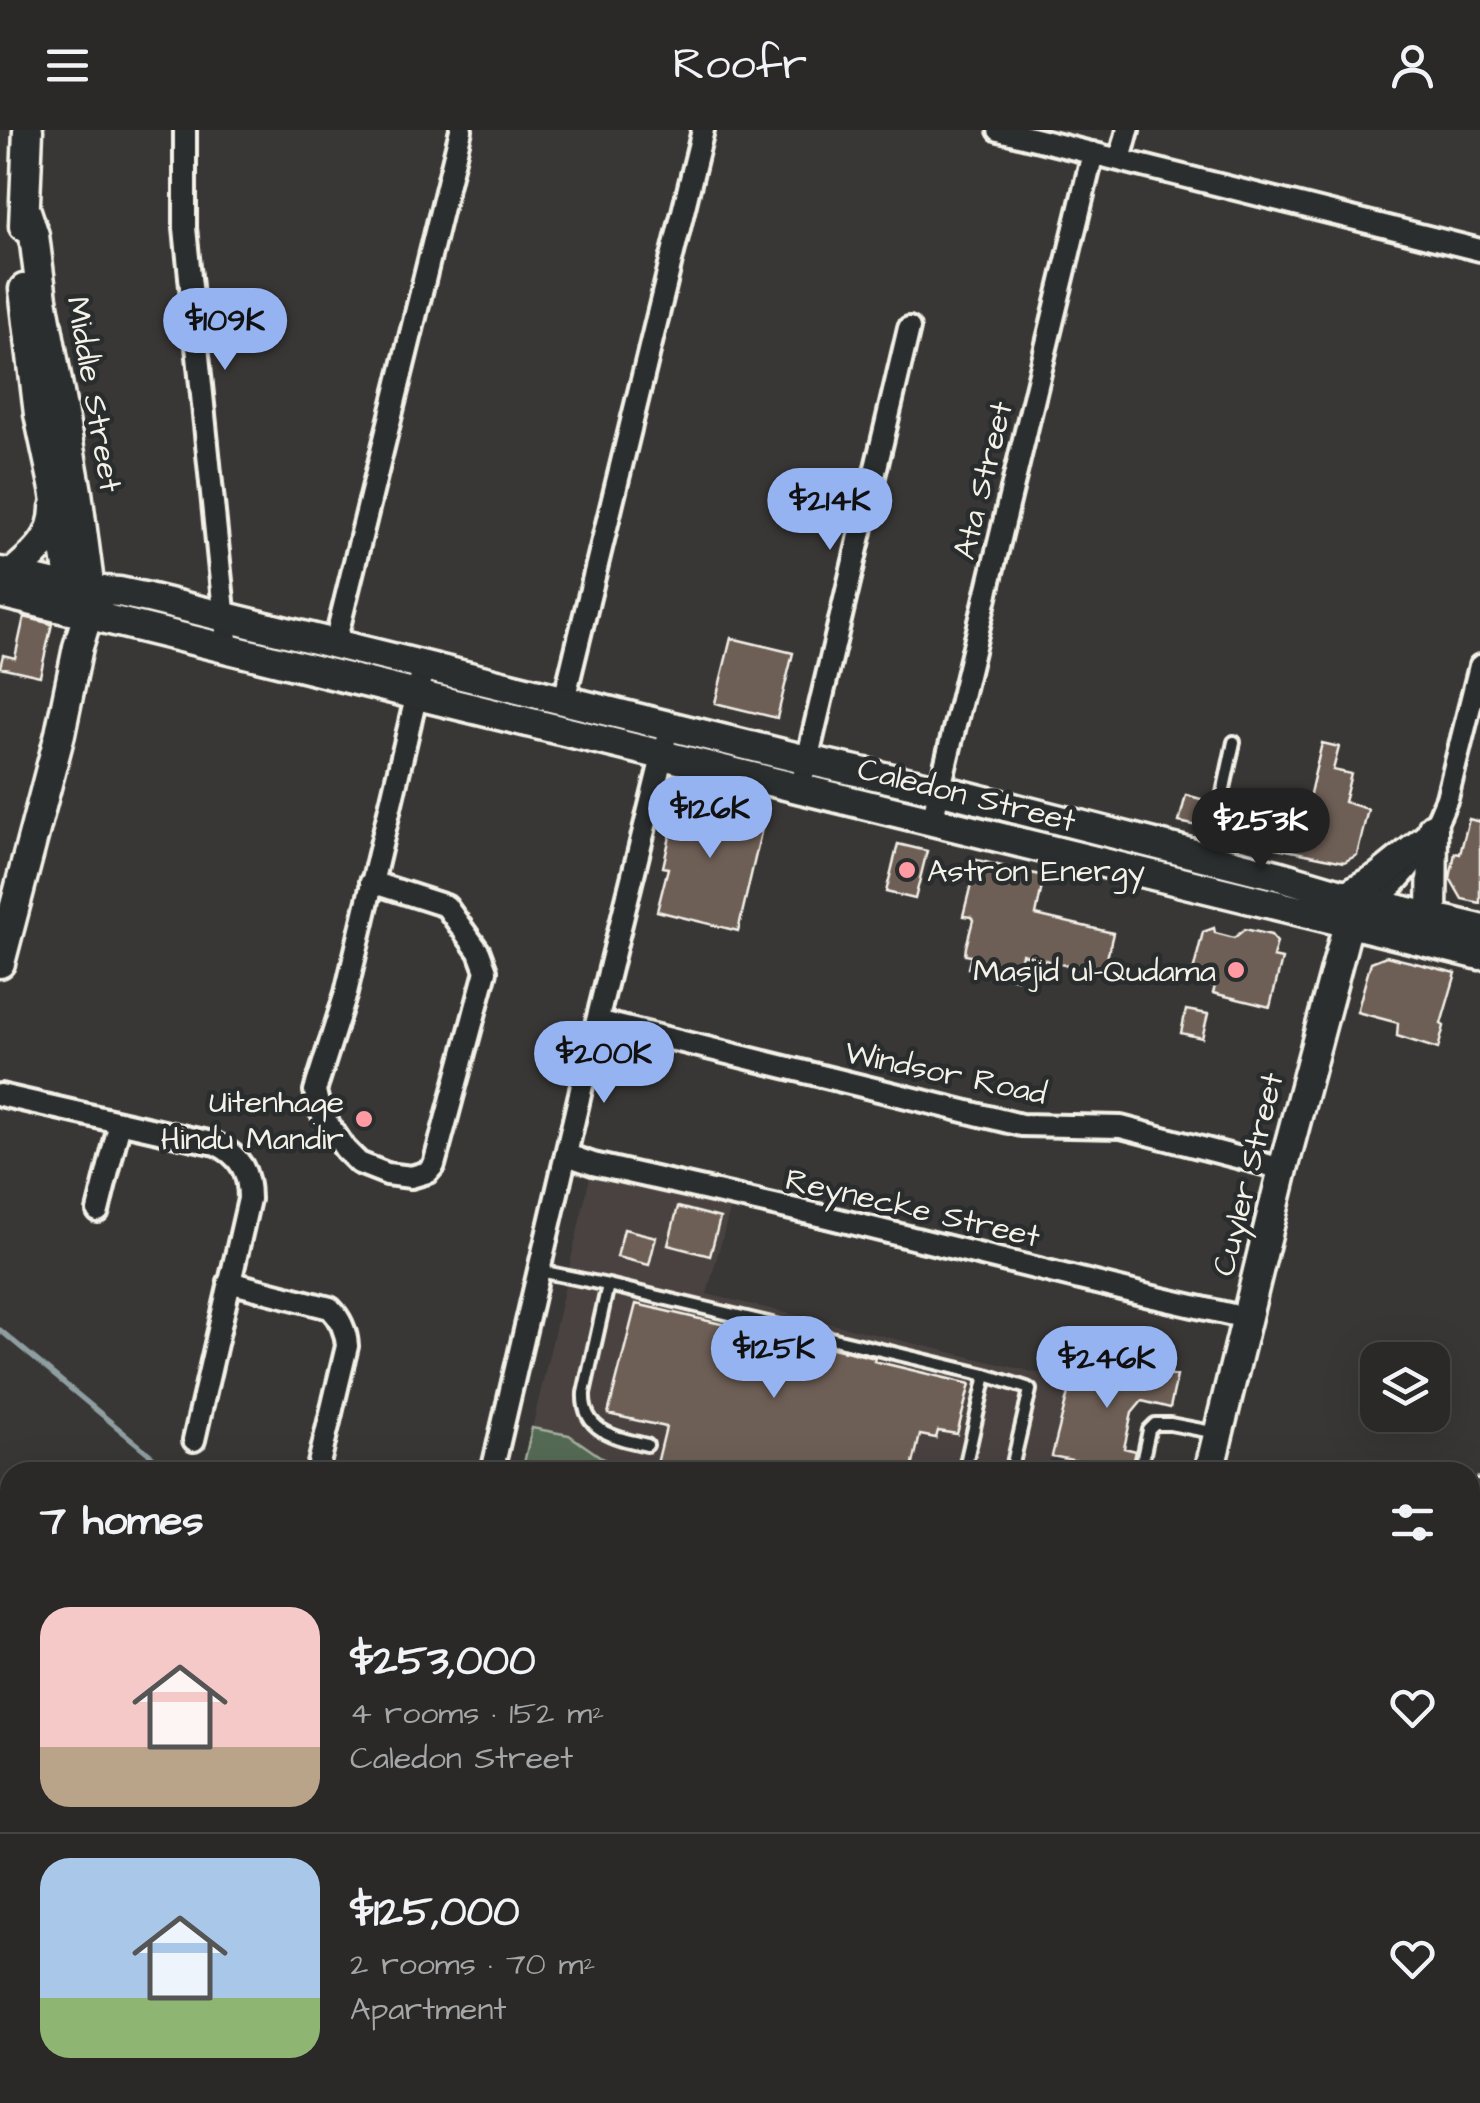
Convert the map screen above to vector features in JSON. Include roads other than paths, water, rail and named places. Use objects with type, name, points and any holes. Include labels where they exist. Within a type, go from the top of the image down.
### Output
[{"type":"main road","name":"Middle Street","points":[[28,130],[22,268],[28,334],[39,414],[79,601]]},
{"type":"main road","name":"Middle Street","points":[[26,211],[34,235],[79,505],[79,601]]},
{"type":"main road","points":[[4,580],[47,539],[55,524],[56,488]]},
{"type":"main road","points":[[2,944],[60,734],[78,646],[79,601],[4,580]]},
{"type":"main road","name":"Caledon Street","points":[[79,601],[119,592],[938,789],[1480,929]]},
{"type":"main road","name":"Caledon Street","points":[[79,601],[228,650],[1480,955]]},
{"type":"main road","points":[[1348,924],[1360,899],[1379,877],[1431,832]]},
{"type":"main road","points":[[1431,832],[1432,918]]},
{"type":"main road","name":"Cuyler Street","points":[[1211,1462],[1348,924]]},
{"type":"street","points":[[186,130],[185,228],[228,650]]},
{"type":"street","points":[[335,643],[461,130]]},
{"type":"street","points":[[564,700],[703,130]]},
{"type":"street","points":[[999,130],[1480,250]]},
{"type":"street","points":[[1120,160],[1128,130]]},
{"type":"street","name":"Ata Street","points":[[932,821],[1093,153]]},
{"type":"street","points":[[800,789],[909,328]]},
{"type":"street","points":[[371,882],[446,906],[479,952],[486,971],[434,1166],[411,1177],[387,1174],[359,1162],[325,1119],[315,1091],[346,993],[371,882],[424,664]]},
{"type":"street","points":[[1431,832],[1447,798],[1480,666]]},
{"type":"street","points":[[494,1462],[671,726]]},
{"type":"street","name":"Windsor Road","points":[[598,1021],[1020,1125],[1122,1126],[1283,1169]]},
{"type":"street","points":[[0,1095],[216,1144],[244,1166],[249,1199],[194,1440]]},
{"type":"street","points":[[98,1210],[120,1122]]},
{"type":"street","name":"Reynecke Street","points":[[567,1155],[1246,1318]]},
{"type":"street","points":[[229,1282],[326,1307],[339,1317],[347,1346],[319,1462]]},
{"type":"lane","points":[[1208,858],[1234,742]]},
{"type":"lane","points":[[540,1271],[1028,1388],[1013,1462]]},
{"type":"lane","points":[[608,1285],[584,1393],[585,1410],[605,1432],[647,1445]]},
{"type":"lane","points":[[966,1462],[986,1375]]},
{"type":"lane","points":[[1142,1462],[1149,1430],[1155,1424],[1218,1433]]},
{"type":"waterway","points":[[0,1330],[159,1462]]},
{"type":"place","name":"Astron Energy","points":[[907,870]]},
{"type":"place","name":"Masjid ul-Qudama","points":[[1236,970]]},
{"type":"place","name":"Uitenhage Hindu Mandir","points":[[364,1119]]}]
